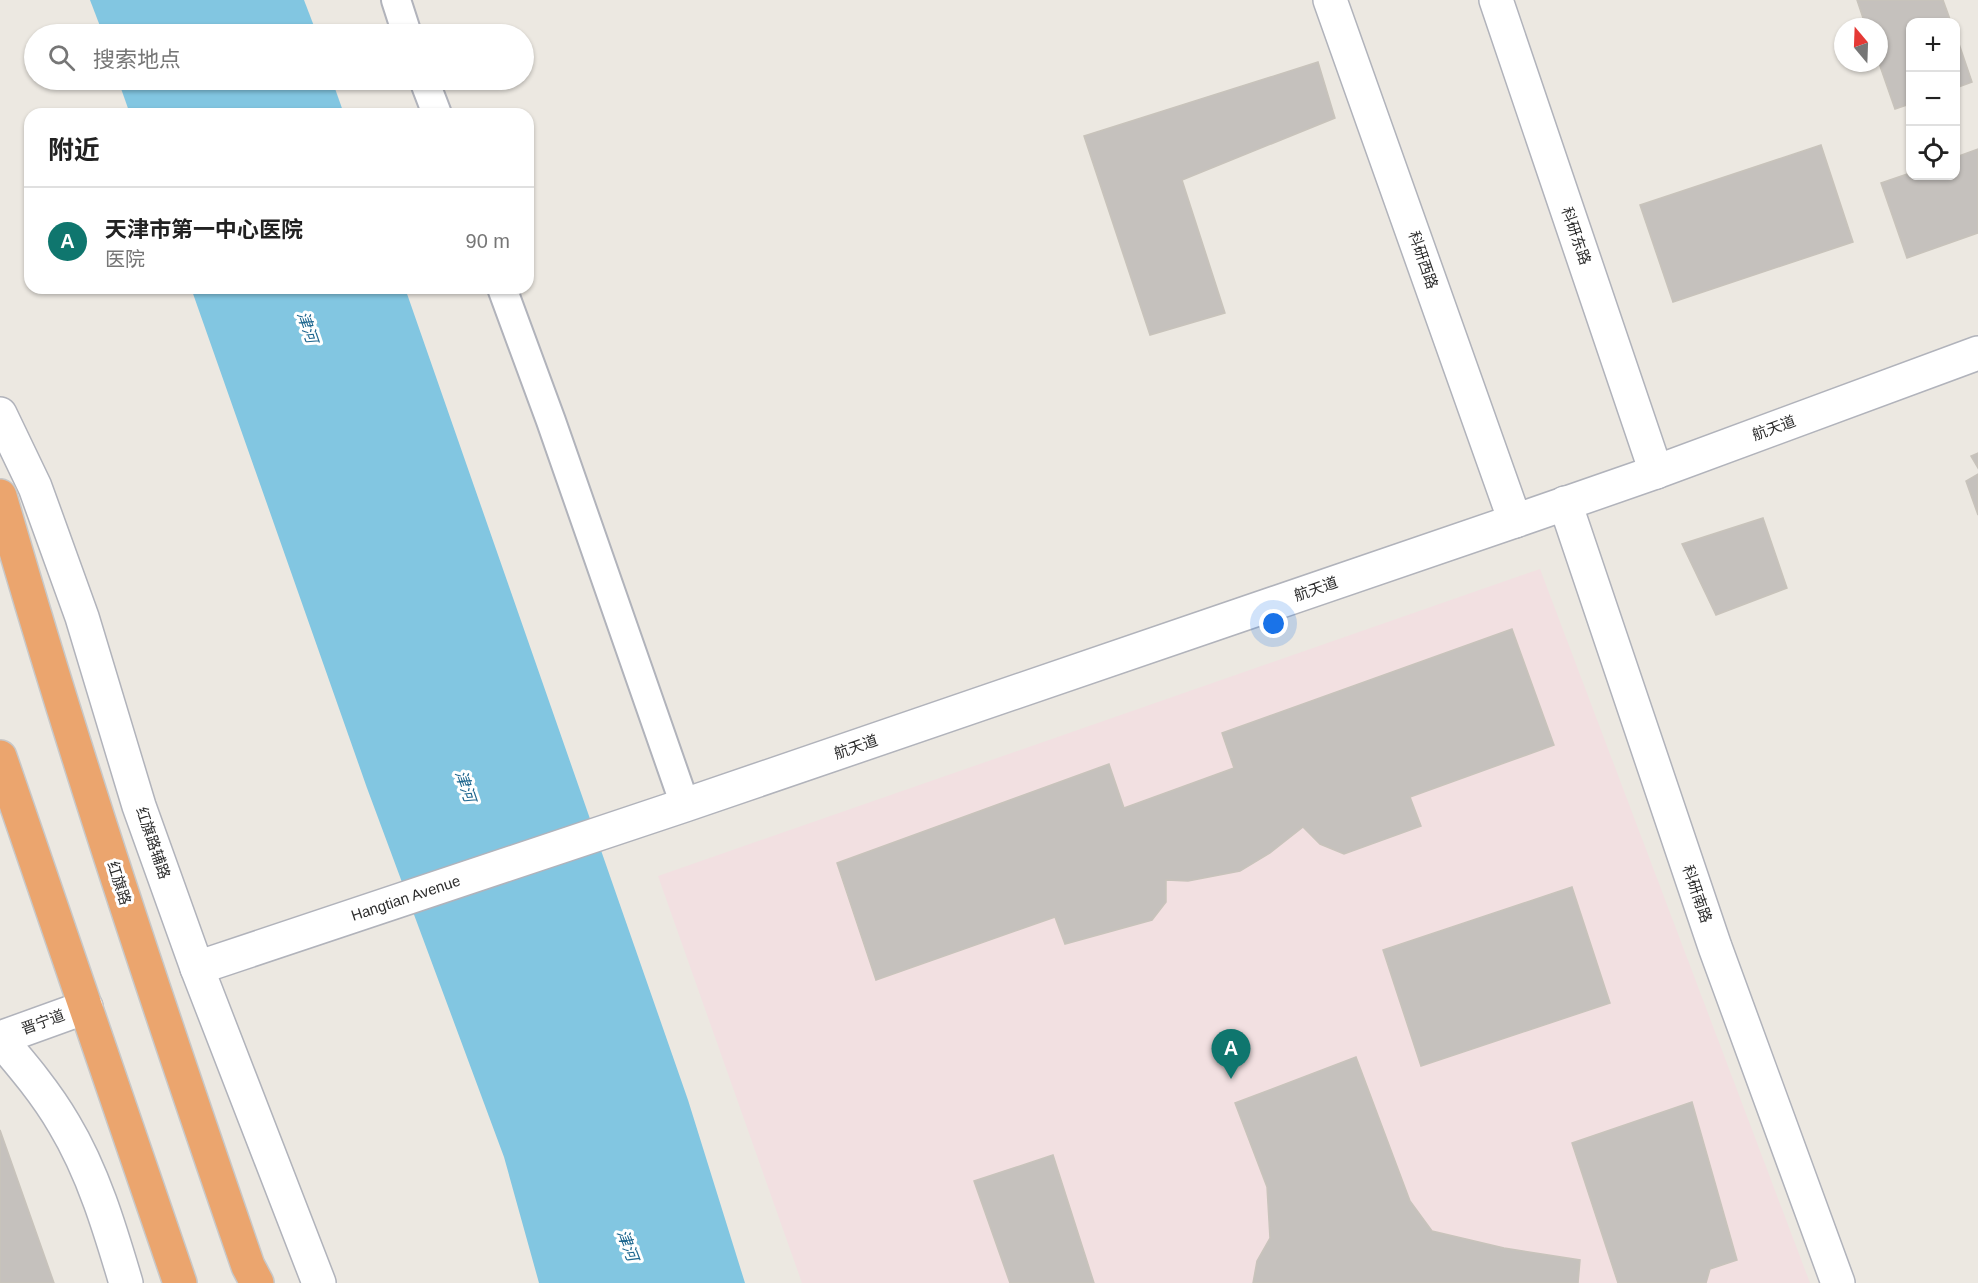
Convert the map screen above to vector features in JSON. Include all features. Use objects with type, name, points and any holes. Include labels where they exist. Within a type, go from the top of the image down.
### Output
[{"type":"highway","name":"红旗路","points":[[0,496],[29,597],[151,983],[253,1275]]},
{"type":"highway","points":[[0,757],[180,1283]]},
{"type":"street","points":[[396,0],[404,24]]},
{"type":"street","name":"科研西路","points":[[1330,0],[1515,521]]},
{"type":"street","name":"科研东路","points":[[1496,0],[1656,472]]},
{"type":"street","points":[[428,90],[435,108]]},
{"type":"street","points":[[504,294],[552,421],[685,805]]},
{"type":"street","name":"航天道","points":[[616,828],[1656,472],[1978,353]]},
{"type":"street","name":"红旗路辅路","points":[[0,414],[35,488],[82,617],[139,806],[197,968],[316,1276]]},
{"type":"street","name":"科研南路","points":[[1565,503],[1715,947],[1838,1283]]},
{"type":"street","name":"Hangtian Avenue","points":[[197,968],[616,828]]},
{"type":"street","name":"晋宁道","points":[[0,1039],[86,1006]]},
{"type":"street","points":[[0,1039],[37,1084],[65,1124],[84,1163],[113,1240],[126,1283]]},
{"type":"shaded area","points":[[1540,569],[1810,1283],[802,1283],[658,876]]},
{"type":"water","points":[[90,0],[304,0],[313,24],[99,24]]},
{"type":"water","points":[[122,90],[336,90],[342,108],[128,108]]},
{"type":"water","name":"津河","points":[[193,294],[407,294],[688,1100],[745,1283],[539,1283],[504,1157],[367,788]]},
{"type":"building","points":[[1857,0],[1943,0],[1950,18],[1906,18],[1906,105],[1895,109],[1882,72],[1888,72],[1888,18],[1863,18]]},
{"type":"building","points":[[1960,47],[1972,82],[1960,86]]},
{"type":"building","points":[[1318,62],[1335,118],[1182,180],[1225,313],[1150,335],[1084,136]]},
{"type":"building","points":[[1821,145],[1853,242],[1673,302],[1640,205]]},
{"type":"building","points":[[1978,149],[1978,233],[1907,258],[1881,183],[1906,174],[1906,180],[1960,180],[1960,156]]},
{"type":"building","points":[[1978,453],[1978,468],[1971,456]]},
{"type":"building","points":[[1978,474],[1978,515],[1966,481]]},
{"type":"building","points":[[1763,518],[1787,588],[1716,615],[1682,544]]},
{"type":"building","points":[[1512,629],[1554,745],[1410,797],[1421,826],[1344,854],[1320,844],[1303,827],[1270,853],[1240,871],[1188,881],[1166,880],[1166,902],[1152,920],[1065,944],[1055,917],[876,980],[837,863],[1109,764],[1124,808],[1234,768],[1222,733]]},
{"type":"building","points":[[1572,887],[1610,1003],[1421,1066],[1383,950]]},
{"type":"building","points":[[1356,1057],[1410,1201],[1432,1231],[1504,1248],[1580,1260],[1578,1283],[1253,1283],[1257,1261],[1270,1238],[1267,1187],[1235,1103]]},
{"type":"building","points":[[1692,1102],[1737,1260],[1710,1269],[1706,1283],[1618,1283],[1572,1143]]},
{"type":"building","points":[[0,1130],[54,1283],[0,1283]]},
{"type":"building","points":[[1053,1155],[1094,1283],[1010,1283],[974,1181]]},
{"type":"place","name":"天津市第一中心医院","points":[[1231,1079]]}]
